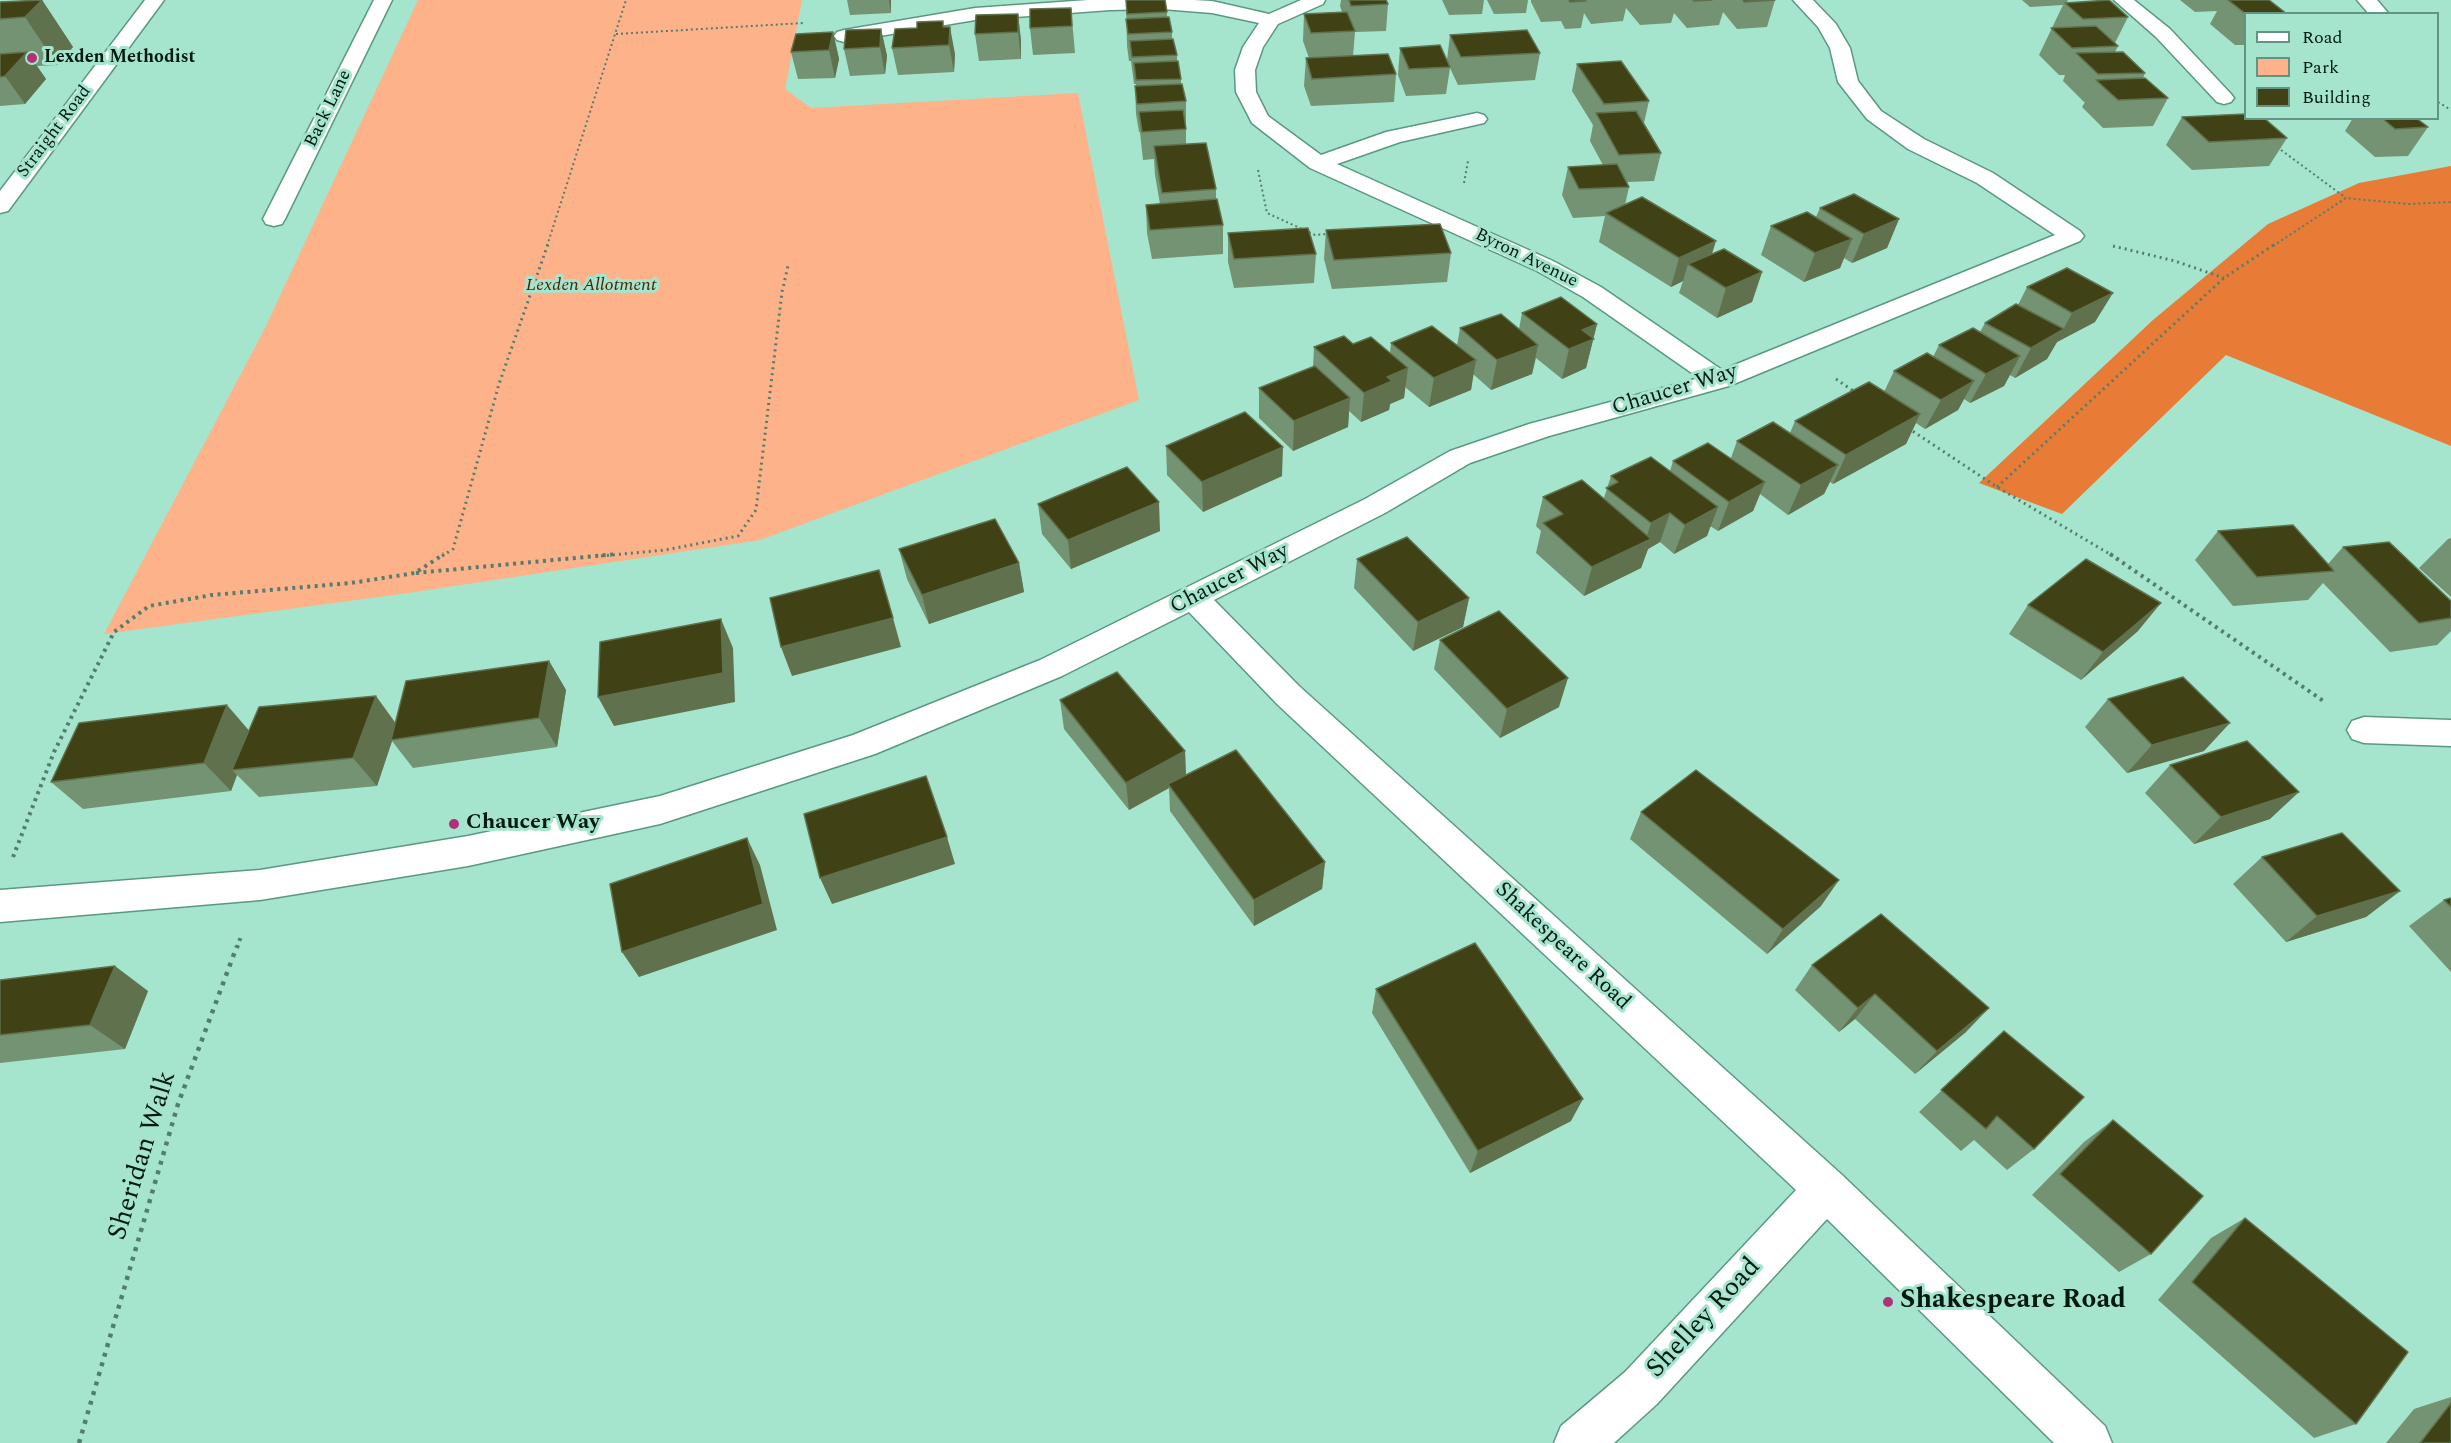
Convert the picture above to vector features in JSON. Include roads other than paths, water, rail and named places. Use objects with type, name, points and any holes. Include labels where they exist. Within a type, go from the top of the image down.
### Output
[{"type":"street","name":"Straight Road","points":[[0,206],[155,0]]},
{"type":"street","name":"Back Lane","points":[[274,219],[383,0]]},
{"type":"street","points":[[844,36],[971,7],[1162,3],[1212,7],[1271,20],[1316,0]]},
{"type":"street","name":"Chaucer Way","points":[[0,906],[260,885],[468,851],[660,810],[863,745],[1051,668],[1375,506],[1460,457],[1539,430],[1720,380],[2072,236],[1985,178],[1916,144],[1874,115],[1848,82],[1840,48],[1826,24],[1802,0]]},
{"type":"street","points":[[2123,0],[2163,33],[2224,98]]},
{"type":"street","points":[[2366,0],[2378,12]]},
{"type":"street","name":"Byron Avenue","points":[[1271,20],[1253,46],[1245,70],[1246,92],[1259,119],[1318,163],[1545,266],[1592,292],[1720,380]]},
{"type":"street","points":[[1318,163],[1394,137],[1477,119]]},
{"type":"street","name":"Shakespeare Road","points":[[1194,598],[1288,695],[1826,1189],[2088,1443]]},
{"type":"street","points":[[2364,730],[2451,733]]},
{"type":"street","name":"Shelley Road","points":[[1578,1443],[1641,1388],[1826,1189]]},
{"type":"place","name":"Lexden Methodist","points":[[32,58]]},
{"type":"place","name":"Chaucer Way","points":[[454,824]]},
{"type":"place","name":"Shakespeare Road","points":[[1888,1302]]},
{"type":"park label","name":"Lexden Allotment","points":[[591,286]]}]
